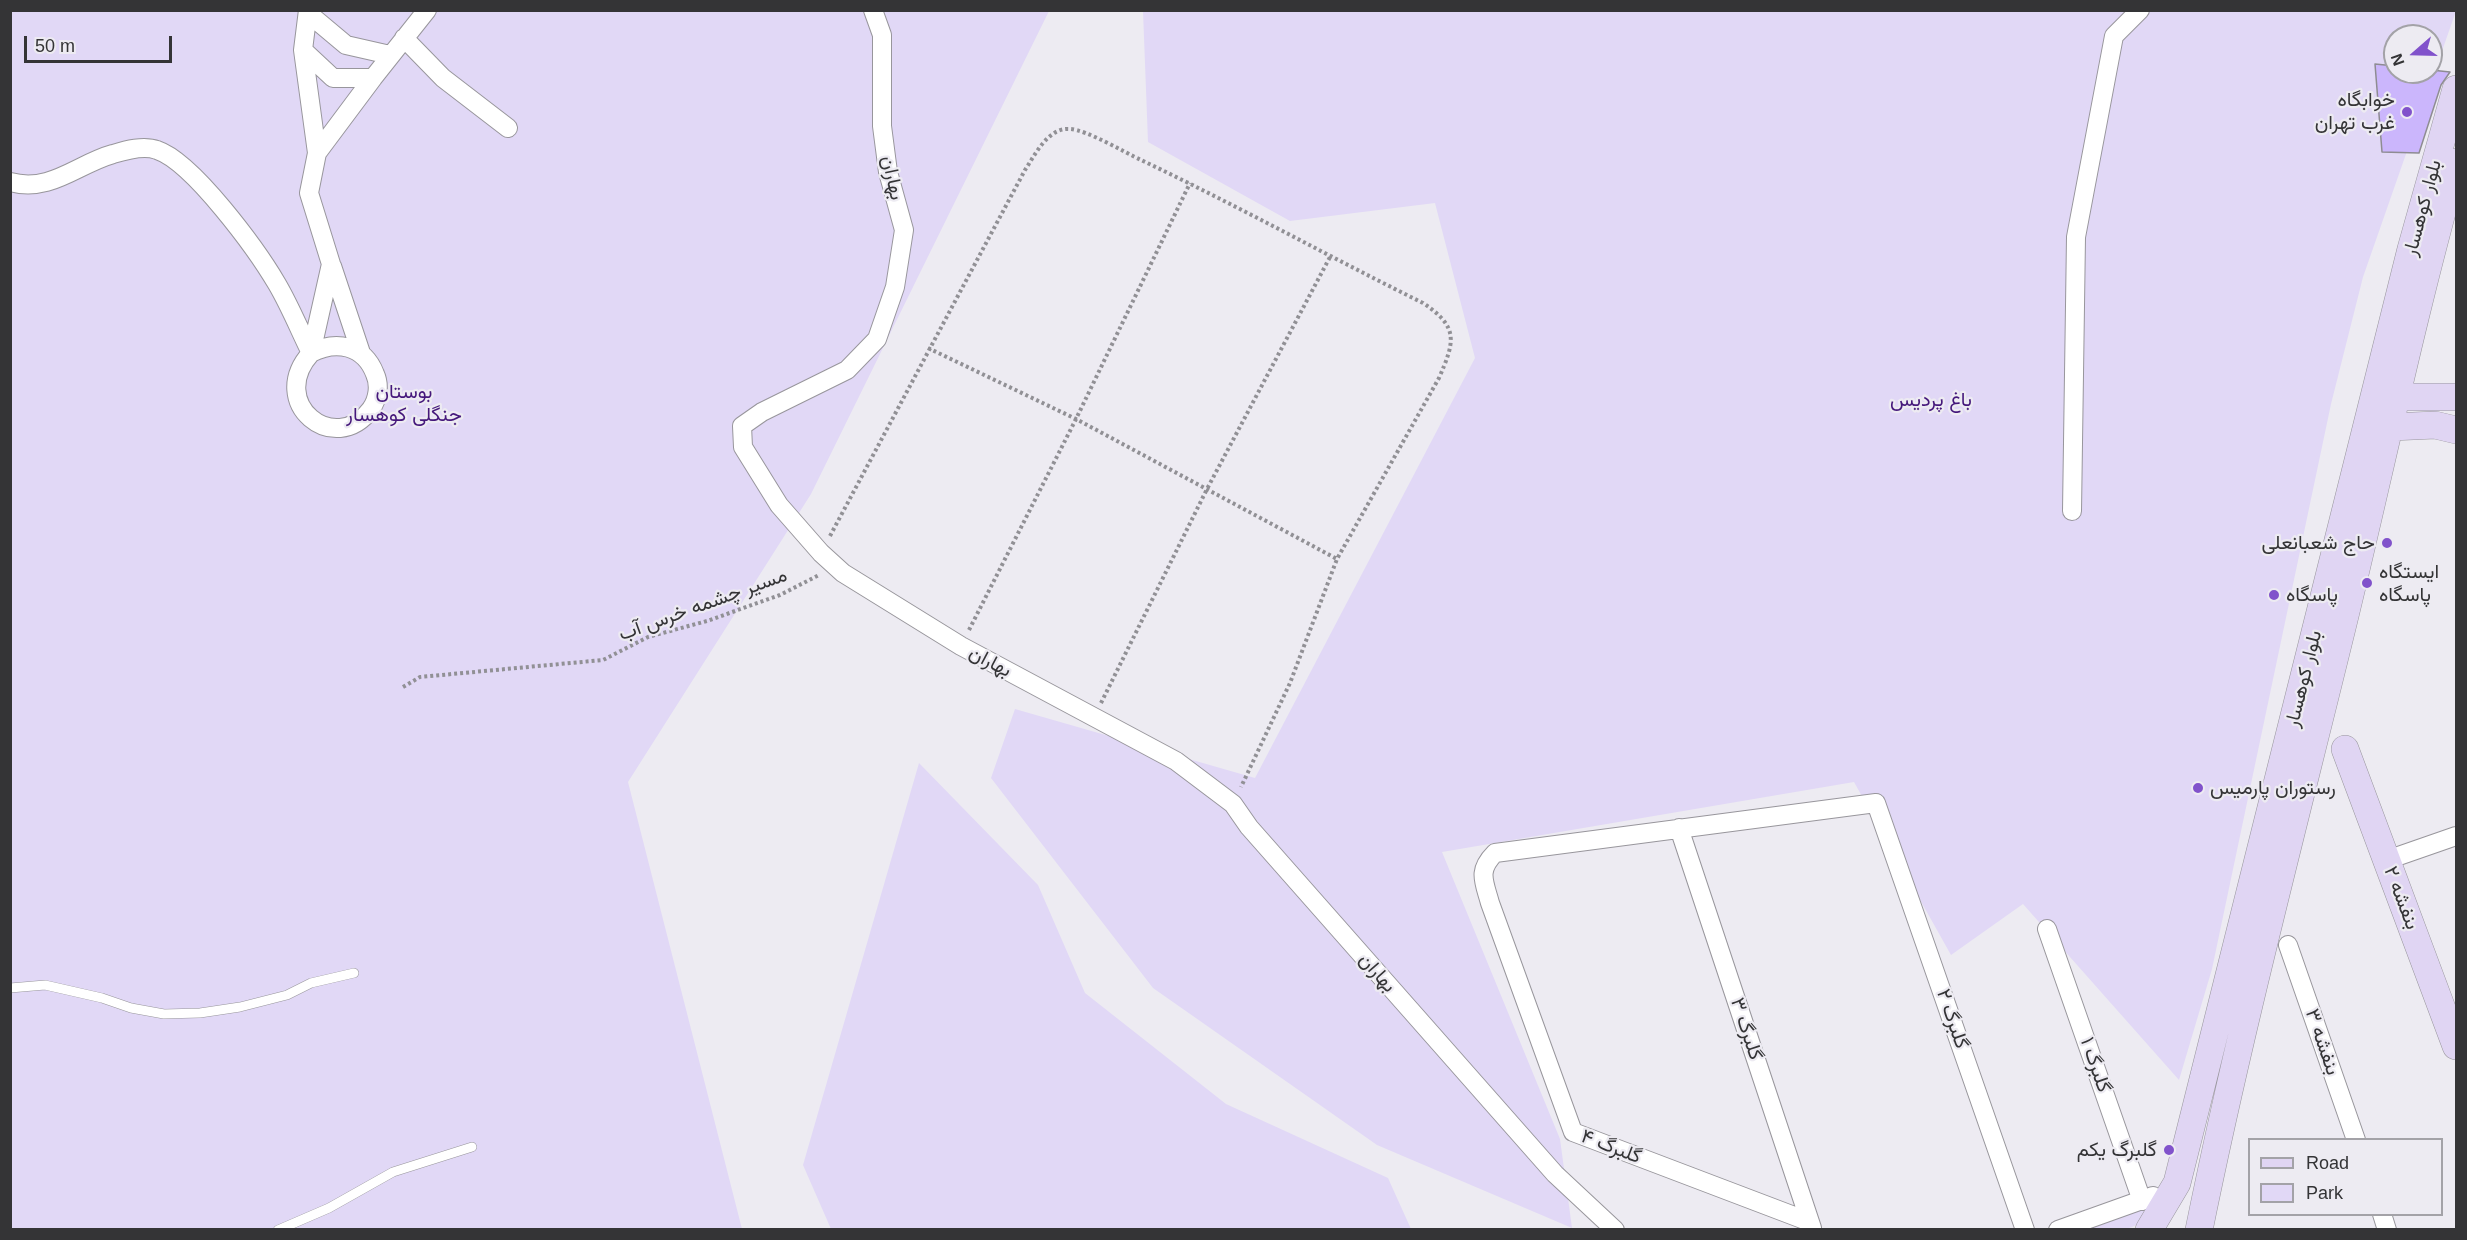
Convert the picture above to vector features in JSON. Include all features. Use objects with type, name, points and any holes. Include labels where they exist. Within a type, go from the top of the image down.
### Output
[{"type":"main road","name":"بلوار کوهسار","points":[[2149,1230],[2177,1183],[2411,249],[2457,89]]},
{"type":"main road","name":"بلوار کوهسار","points":[[2199,1230],[2275,898],[2391,427],[2430,254],[2457,162]]},
{"type":"main road","points":[[2397,397],[2457,397]]},
{"type":"main road","points":[[2391,427],[2435,424],[2457,430]]},
{"type":"main road","name":"بنفشه ۲","points":[[2346,749],[2457,1046]]},
{"type":"main road","points":[[2208,1185],[2213,1230]]},
{"type":"street","points":[[317,153],[390,55],[427,10]]},
{"type":"street","name":"بهاران","points":[[873,10],[882,35],[882,126],[888,172],[904,230],[895,287],[877,339],[847,370],[762,412],[742,426],[743,447],[778,505],[835,567],[960,646],[1176,761],[1233,804],[1249,827],[1555,1174],[1615,1230]]},
{"type":"street","points":[[2072,511],[2076,237],[2114,36],[2140,10]]},
{"type":"street","points":[[309,12],[346,45],[390,55]]},
{"type":"street","points":[[309,12],[303,50],[317,153],[309,193],[362,353],[374,370],[378,392],[373,406],[364,417],[352,425],[339,428],[326,427],[314,422],[304,413],[297,401],[296,375],[302,363],[311,353],[322,347],[335,345],[349,347],[362,353]]},
{"type":"street","points":[[404,38],[443,78],[508,128]]},
{"type":"street","points":[[303,50],[333,78],[373,78]]},
{"type":"street","points":[[10,182],[21,185],[56,181],[102,157],[130,148],[156,149],[179,161],[223,208],[277,284],[311,353]]},
{"type":"street","points":[[311,353],[331,264]]},
{"type":"street","name":"گلبرگ ۲","points":[[1679,828],[1876,803],[2025,1230]]},
{"type":"street","name":"گلبرگ ۴","points":[[1679,828],[1495,852],[1485,862],[1483,874],[1490,903],[1573,1132],[1811,1226]]},
{"type":"street","name":"گلبرگ ۳","points":[[1679,828],[1811,1226]]},
{"type":"street","points":[[2387,860],[2457,836]]},
{"type":"street","name":"گلبرگ ۱","points":[[2047,928],[2142,1201]]},
{"type":"street","name":"بنفشه ۳","points":[[2288,945],[2355,1138]]},
{"type":"street","points":[[2058,1230],[2142,1201],[2177,1183]]},
{"type":"lane","points":[[10,988],[45,985],[164,1014],[200,1013],[277,998],[311,983],[354,973]]},
{"type":"lane","points":[[278,1230],[329,1208],[393,1172],[472,1147]]},
{"type":"path","points":[[821,553],[928,348],[1025,170],[1039,149],[1054,133],[1070,129],[1088,135],[1190,183],[1423,303],[1440,314],[1450,330],[1449,354],[1439,378],[1337,559],[1290,683],[1233,804]]},
{"type":"path","points":[[960,646],[1076,420],[1190,183]]},
{"type":"path","points":[[1094,717],[1208,489],[1330,257]]},
{"type":"path","points":[[928,348],[1076,420],[1337,559]]},
{"type":"path","name":"مسیر چشمه خرس آب","points":[[403,687],[420,677],[603,660],[648,637],[707,621],[780,595],[835,567]]},
{"type":"green space","name":"بوستان جنگلی کوهسار","points":[[10,11],[1049,11],[811,494],[628,782],[742,1229],[11,1229]]},
{"type":"green space","name":"باغ پردیس","points":[[1143,11],[2456,11],[2443,48],[2443,24],[2383,24],[2383,84],[2430,84],[2363,277],[2331,404],[2212,969],[2179,1080],[2023,904],[1951,955],[1854,782],[1442,852],[1560,1139],[1572,1228],[1377,1145],[1153,988],[991,778],[1015,709],[1255,778],[1475,358],[1435,203],[1290,221],[1148,142]]},
{"type":"green space","points":[[919,763],[1038,885],[1085,993],[1226,1104],[1388,1178],[1411,1229],[831,1229],[803,1165]]},
{"type":"green space","points":[[2159,1201],[2150,1213],[2135,1226],[2119,1230],[2085,1230]]},
{"type":"building","name":"خوابگاه غرب تهران","points":[[2375,64],[2383,65],[2383,84],[2442,84],[2419,153],[2382,152]]},
{"type":"building","name":"خوابگاه غرب تهران","points":[[2443,71],[2450,72],[2443,82]]},
{"type":"place","name":"خوابگاه غرب تهران","points":[[2407,112]]},
{"type":"place","name":"حاج شعبانعلی","points":[[2387,543]]},
{"type":"place","name":"ایستگاه پاسگاه","points":[[2367,583]]},
{"type":"place","name":"پاسگاه","points":[[2274,595]]},
{"type":"place","name":"رستوران پارمیس","points":[[2198,788]]},
{"type":"place","name":"گلبرگ یکم","points":[[2169,1150]]}]
